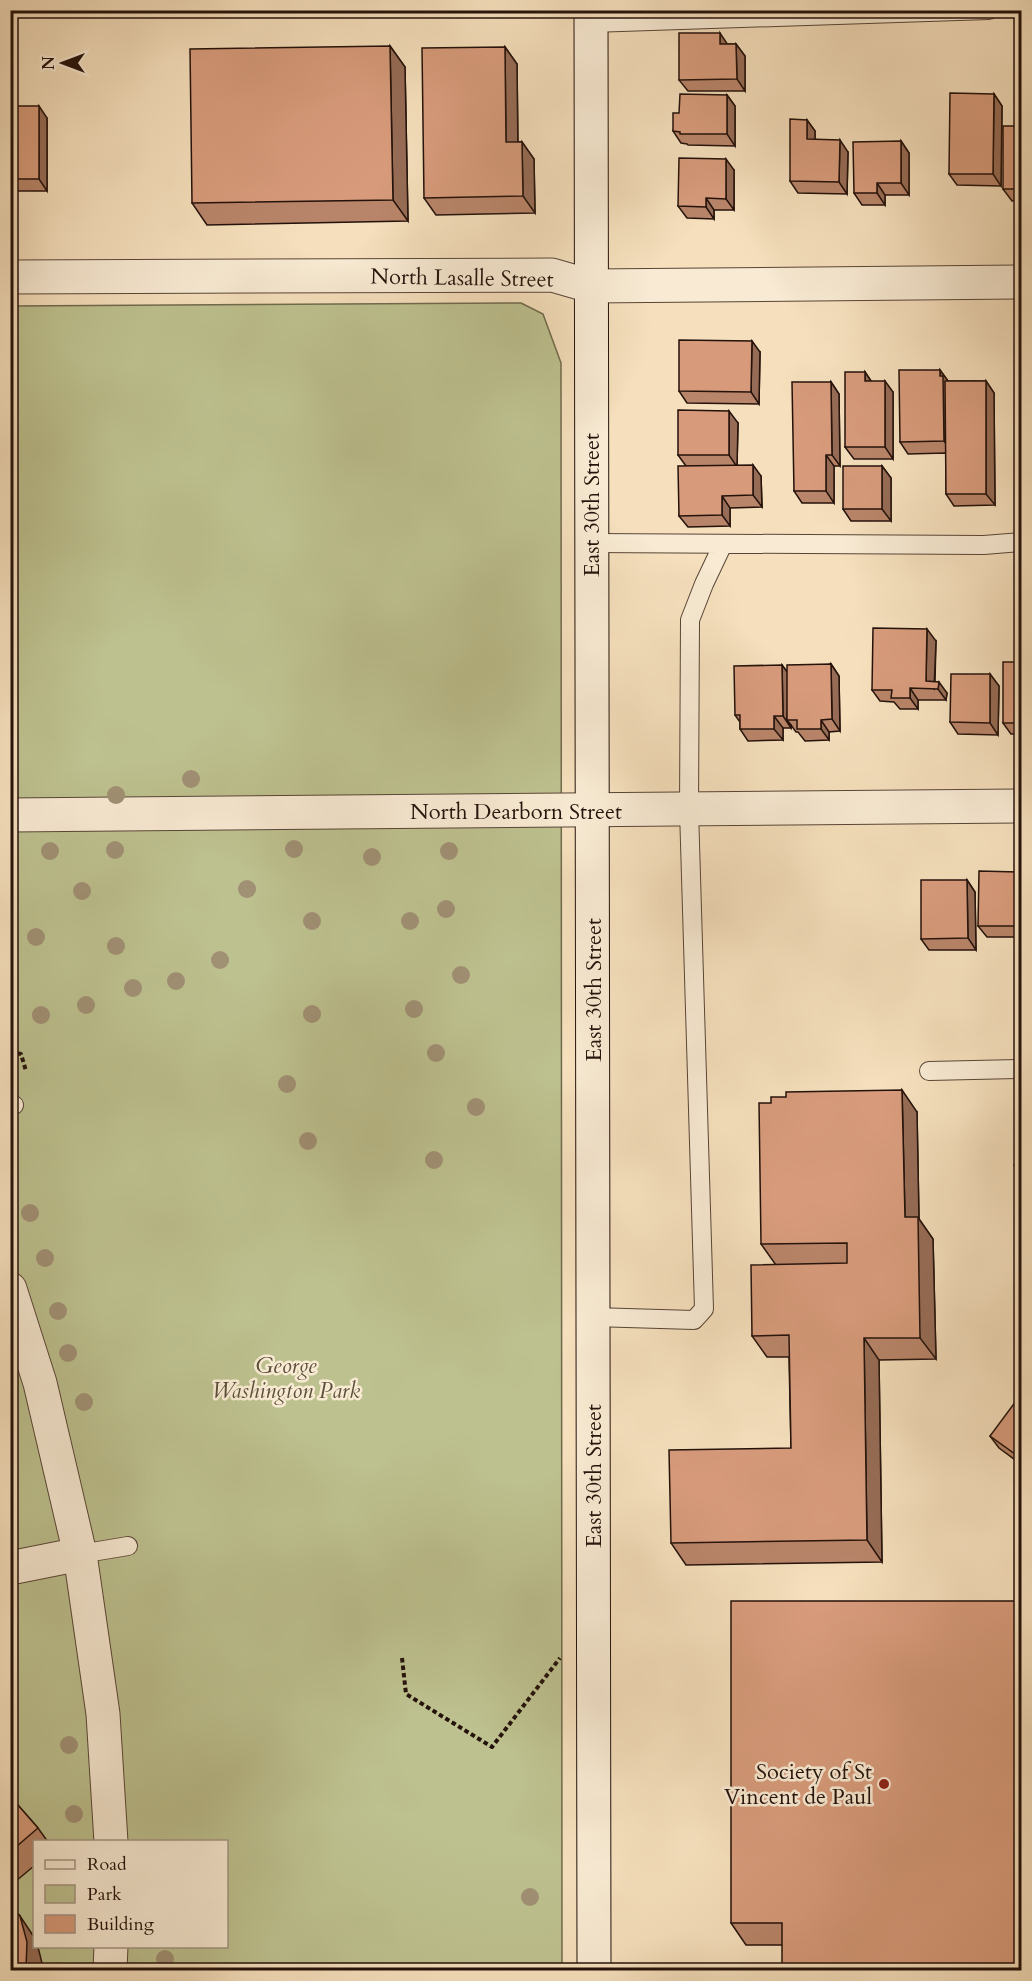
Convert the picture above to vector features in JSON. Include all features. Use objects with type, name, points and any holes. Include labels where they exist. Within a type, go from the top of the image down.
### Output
[{"type":"street","name":"East 30th Street","points":[[591,17],[594,1971]]},
{"type":"street","name":"North Lasalle Street","points":[[10,277],[552,275],[590,286],[1022,282]]},
{"type":"street","name":"North Dearborn Street","points":[[10,815],[1022,806]]},
{"type":"street","points":[[10,1290],[40,1383],[81,1554],[103,1714],[111,1840]]},
{"type":"street","points":[[10,1568],[81,1554]]},
{"type":"street","points":[[110,1971],[111,1948]]},
{"type":"lane","points":[[591,17],[989,10]]},
{"type":"lane","points":[[591,543],[984,545],[1022,542]]},
{"type":"lane","points":[[593,1317],[694,1320],[704,1309],[689,810],[690,620],[723,543]]},
{"type":"lane","points":[[929,1071],[1022,1070]]},
{"type":"lane","points":[[81,1554],[128,1546]]},
{"type":"path","points":[[10,1052],[21,1054],[26,1071]]},
{"type":"path","points":[[402,1659],[406,1694],[492,1747],[561,1656]]},
{"type":"green space","name":"George Washington Park","points":[[521,303],[543,314],[561,363],[562,1970],[11,1970],[10,306]]},
{"type":"building","points":[[679,33],[720,33],[720,44],[736,44],[737,79],[679,80]]},
{"type":"building","points":[[390,46],[393,200],[192,203],[190,49]]},
{"type":"building","points":[[505,47],[506,142],[522,142],[523,196],[424,198],[422,48]]},
{"type":"building","points":[[950,93],[994,94],[993,174],[949,174]]},
{"type":"building","points":[[680,94],[727,95],[727,134],[680,134],[680,132],[673,131],[673,113],[679,113]]},
{"type":"building","points":[[10,106],[39,106],[39,179],[10,179]]},
{"type":"building","points":[[790,119],[807,120],[807,139],[840,140],[839,182],[790,181]]},
{"type":"building","points":[[1003,126],[1022,126],[1022,189],[1003,189]]},
{"type":"building","points":[[901,141],[901,183],[877,183],[877,193],[854,193],[853,142]]},
{"type":"building","points":[[679,158],[726,159],[726,199],[706,198],[706,207],[678,206]]},
{"type":"building","points":[[679,340],[752,341],[751,392],[679,391]]},
{"type":"building","points":[[899,370],[940,370],[940,376],[943,376],[944,441],[900,442]]},
{"type":"building","points":[[845,372],[865,372],[865,381],[885,381],[885,447],[845,447]]},
{"type":"building","points":[[945,381],[986,381],[986,494],[946,494]]},
{"type":"building","points":[[792,382],[831,382],[832,455],[826,455],[826,491],[794,491]]},
{"type":"building","points":[[678,410],[729,411],[729,455],[678,455]]},
{"type":"building","points":[[753,465],[753,495],[722,496],[722,515],[679,516],[678,466]]},
{"type":"building","points":[[843,466],[882,466],[882,509],[843,509]]},
{"type":"building","points":[[873,628],[927,629],[926,681],[939,682],[938,689],[910,688],[910,698],[891,698],[892,690],[872,690]]},
{"type":"building","points":[[1003,662],[1022,662],[1022,723],[1003,723]]},
{"type":"building","points":[[831,664],[832,719],[821,720],[821,729],[797,729],[797,720],[787,720],[787,665]]},
{"type":"building","points":[[782,665],[783,716],[774,716],[774,729],[740,729],[740,715],[735,715],[734,666]]},
{"type":"building","points":[[951,674],[990,674],[990,723],[950,722]]},
{"type":"building","points":[[979,871],[1022,872],[1022,926],[978,926]]},
{"type":"building","points":[[921,880],[967,880],[968,938],[921,939]]},
{"type":"building","points":[[902,1090],[905,1217],[918,1217],[920,1338],[864,1338],[867,1540],[671,1543],[669,1450],[791,1448],[789,1335],[752,1336],[751,1265],[847,1263],[847,1243],[761,1244],[759,1103],[771,1103],[771,1097],[786,1097],[786,1092]]},
{"type":"building","points":[[1022,1162],[1022,1187],[1014,1165]]},
{"type":"building","points":[[1016,1401],[1022,1405],[1022,1459],[990,1436]]},
{"type":"building","name":"Society of St Vincent de Paul","points":[[731,1601],[1022,1601],[1022,1971],[782,1971],[782,1923],[731,1923]]},
{"type":"building","points":[[10,1796],[38,1828],[10,1852]]},
{"type":"building","points":[[10,1908],[20,1916],[27,1942],[24,1971],[10,1971]]},
{"type":"place","name":"Society of St Vincent de Paul","points":[[884,1784]]}]
